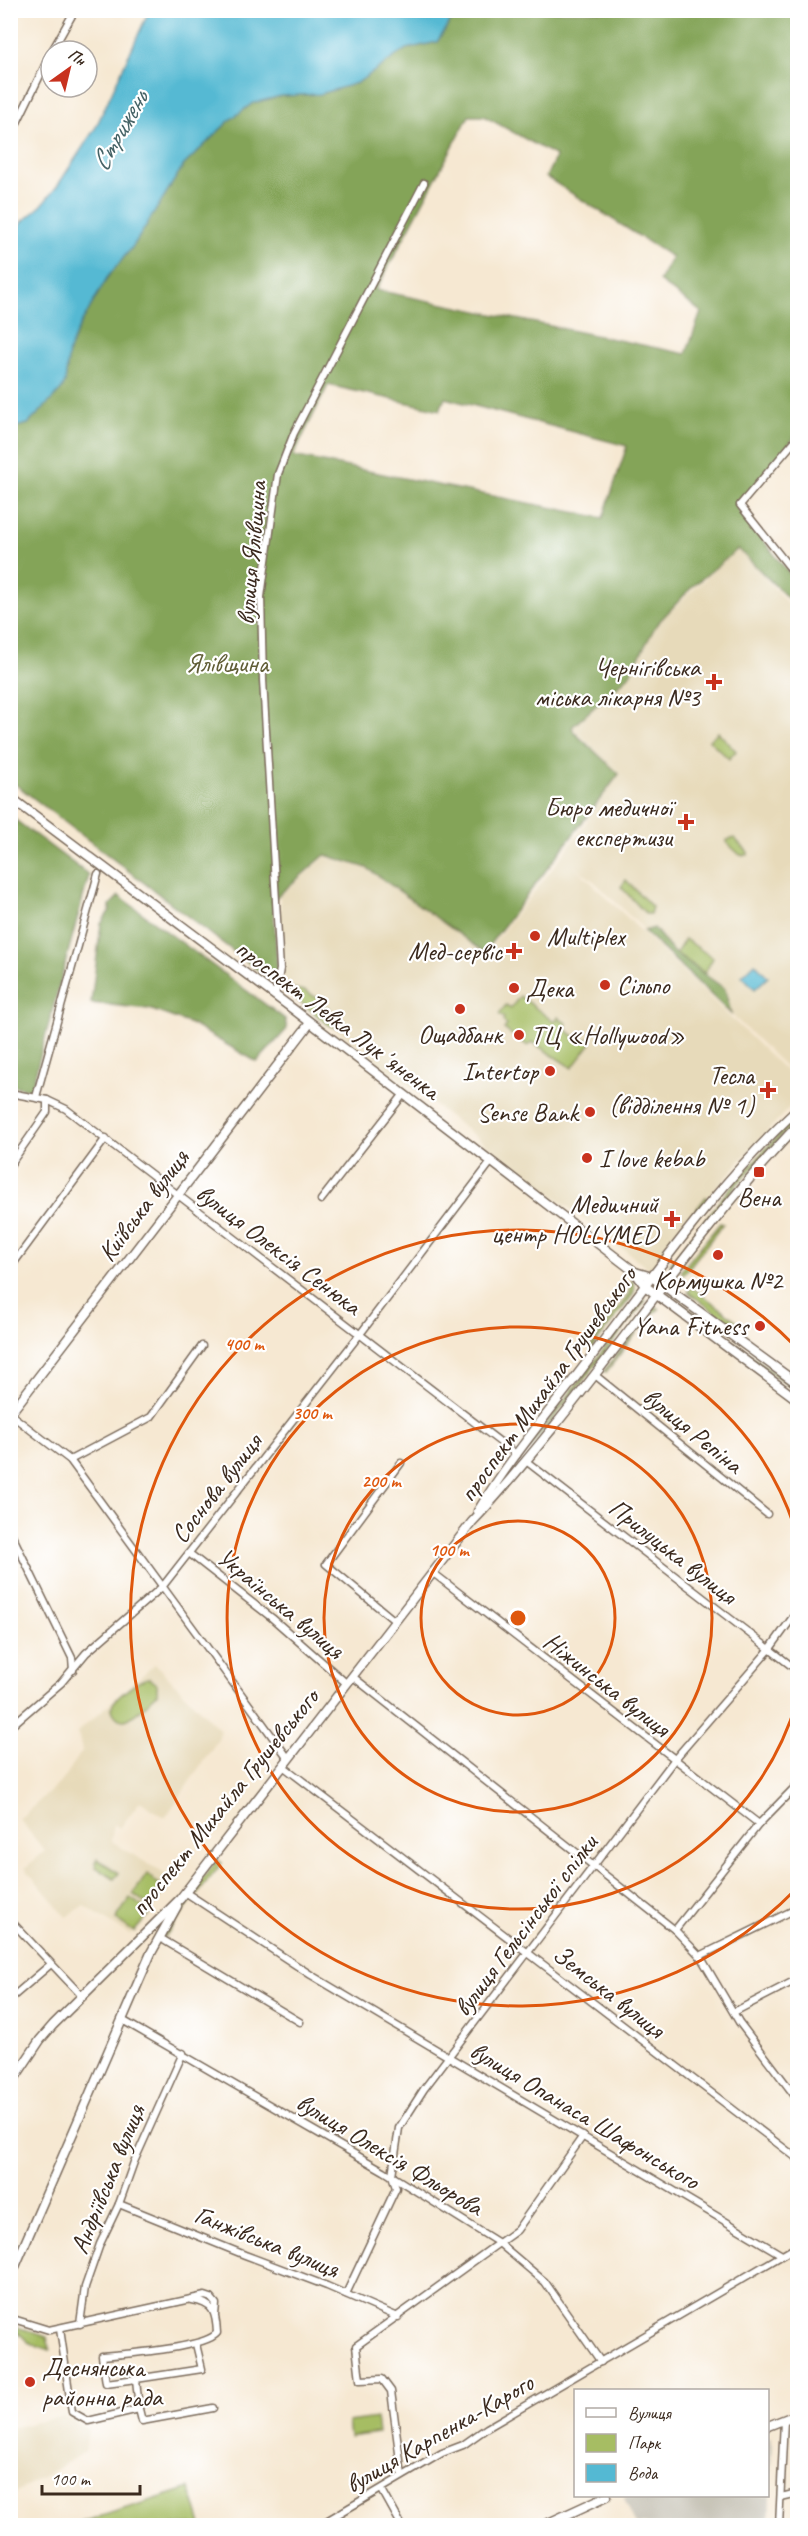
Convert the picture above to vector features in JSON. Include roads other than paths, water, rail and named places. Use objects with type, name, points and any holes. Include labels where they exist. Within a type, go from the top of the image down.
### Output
[{"type":"main road","name":"проспект Левка Лукʼяненка","points":[[13,799],[275,996],[635,1272],[645,1286],[798,1400]]},
{"type":"main road","name":"Київська вулиця","points":[[10,1414],[310,1023]]},
{"type":"main road","name":"проспект Михайла Грушевського","points":[[10,2085],[40,2040],[182,1896],[472,1521],[517,1455],[652,1277],[745,1162],[798,1109]]},
{"type":"main road","name":"проспект Михайла Грушевського","points":[[472,1521],[526,1461],[756,1171],[798,1125]]},
{"type":"main road","name":"проспект Левка Лукʼяненка","points":[[635,1272],[652,1277],[798,1384]]},
{"type":"main road","points":[[517,1455],[526,1461]]},
{"type":"main road","points":[[10,2278],[152,1953],[182,1896]]},
{"type":"main road","points":[[137,1942],[146,1944],[152,1953]]},
{"type":"main road","points":[[769,2426],[798,2414]]},
{"type":"main road","points":[[542,2526],[605,2497]]},
{"type":"street","points":[[58,39],[75,10]]},
{"type":"street","points":[[10,137],[39,77]]},
{"type":"street","name":"вулиця Ялівщина","points":[[275,996],[280,969],[263,680],[261,597],[278,474],[294,434],[424,183]]},
{"type":"street","points":[[798,437],[740,505],[798,578]]},
{"type":"street","points":[[36,1097],[98,874]]},
{"type":"street","name":"вулиця Олексія Сенюка","points":[[10,1093],[47,1100],[66,1109],[517,1455]]},
{"type":"street","points":[[321,1200],[403,1095]]},
{"type":"street","points":[[10,1165],[47,1112],[47,1100]]},
{"type":"street","points":[[10,1268],[106,1138]]},
{"type":"street","name":"Соснова вулиця","points":[[10,1727],[74,1670],[86,1653],[163,1586],[491,1162]]},
{"type":"street","points":[[70,1460],[151,1417],[202,1346]]},
{"type":"street","name":"вулиця Рєпіна","points":[[595,1375],[767,1514]]},
{"type":"street","name":"Земська вулиця","points":[[10,1414],[70,1460],[163,1586],[286,1762],[527,1953],[798,2159]]},
{"type":"street","name":"Прилуцька вулиця","points":[[526,1461],[798,1671]]},
{"type":"street","points":[[395,1621],[326,1564],[401,1462]]},
{"type":"street","points":[[10,1531],[72,1658],[74,1670]]},
{"type":"street","points":[[10,1549],[16,1543]]},
{"type":"street","name":"Українська вулиця","points":[[190,1554],[272,1618],[346,1683]]},
{"type":"street","name":"Ніжинська вулиця","points":[[432,1572],[759,1824]]},
{"type":"street","name":"вулиця Гельсінської спілки","points":[[346,2294],[396,2188],[392,2175],[399,2128],[449,2056],[674,1760],[769,1650],[798,1610]]},
{"type":"street","points":[[352,1676],[675,1930],[700,1956],[734,2012],[798,2100]]},
{"type":"street","points":[[675,1930],[759,1824],[798,1784]]},
{"type":"street","name":"вулиця Опанаса Шафонського","points":[[182,1896],[782,2255]]},
{"type":"street","points":[[700,1956],[798,1908]]},
{"type":"street","points":[[10,1920],[82,1996]]},
{"type":"street","points":[[160,1938],[300,2022]]},
{"type":"street","points":[[10,1999],[51,1964]]},
{"type":"street","points":[[734,2012],[798,1979]]},
{"type":"street","name":"вулиця Олексія Фльорова","points":[[123,2021],[392,2175],[500,2243],[545,2282],[601,2362]]},
{"type":"street","name":"Андріївська вулиця","points":[[80,2324],[85,2287],[100,2244],[183,2054]]},
{"type":"street","points":[[402,2476],[391,2391],[382,2379],[360,2380],[356,2346],[517,2230],[583,2136]]},
{"type":"street","name":"Ганжівська вулиця","points":[[119,2204],[398,2317]]},
{"type":"street","name":"вулиця Карпенка-Карого","points":[[318,2526],[442,2453],[463,2445],[487,2428],[798,2246]]},
{"type":"street","points":[[10,2318],[41,2329],[60,2329],[192,2300],[206,2303],[214,2315],[217,2334],[213,2338],[196,2344],[102,2356],[106,2383],[202,2368],[196,2344]]},
{"type":"street","points":[[60,2329],[72,2412],[88,2421],[140,2409]]},
{"type":"street","points":[[136,2379],[142,2421],[213,2408]]},
{"type":"street","points":[[779,2526],[784,2420]]},
{"type":"street","points":[[382,2490],[402,2526]]},
{"type":"street","points":[[781,2497],[798,2493]]},
{"type":"water","name":"Стрижень","points":[[149,11],[457,11],[437,42],[406,49],[357,83],[320,94],[281,96],[253,103],[231,119],[183,166],[134,245],[107,278],[77,331],[69,351],[62,389],[28,424],[11,428],[11,240],[22,222],[42,205],[58,185],[96,127]]},
{"type":"water","points":[[755,963],[768,977],[755,989],[742,976]]},
{"type":"place","name":"Чернігівська міська лікарня №3","points":[[714,682]]},
{"type":"place","name":"Бюро медичної експертизи","points":[[686,822]]},
{"type":"place","name":"Multiplex","points":[[535,936]]},
{"type":"place","name":"Мед-сервіс","points":[[514,951]]},
{"type":"place","name":"Сільпо","points":[[605,985]]},
{"type":"place","name":"Дека","points":[[514,988]]},
{"type":"place","name":"Ощадбанк","points":[[460,1009]]},
{"type":"place","name":"ТЦ «Hollywood»","points":[[519,1035]]},
{"type":"place","name":"Intertop","points":[[550,1071]]},
{"type":"place","name":"Тесла (відділення № 1)","points":[[768,1090]]},
{"type":"place","name":"Sense Bank","points":[[590,1112]]},
{"type":"place","name":"I love kebab","points":[[587,1158]]},
{"type":"place","name":"Вена","points":[[759,1172]]},
{"type":"place","name":"Медичний центр HOLLYMED","points":[[672,1219]]},
{"type":"place","name":"Кормушка №2","points":[[718,1255]]},
{"type":"place","name":"Yana Fitness","points":[[760,1326]]},
{"type":"place","name":"Деснянська районна рада","points":[[30,2382]]},
{"type":"park label","name":"Ялівщина","points":[[227,663]]}]
